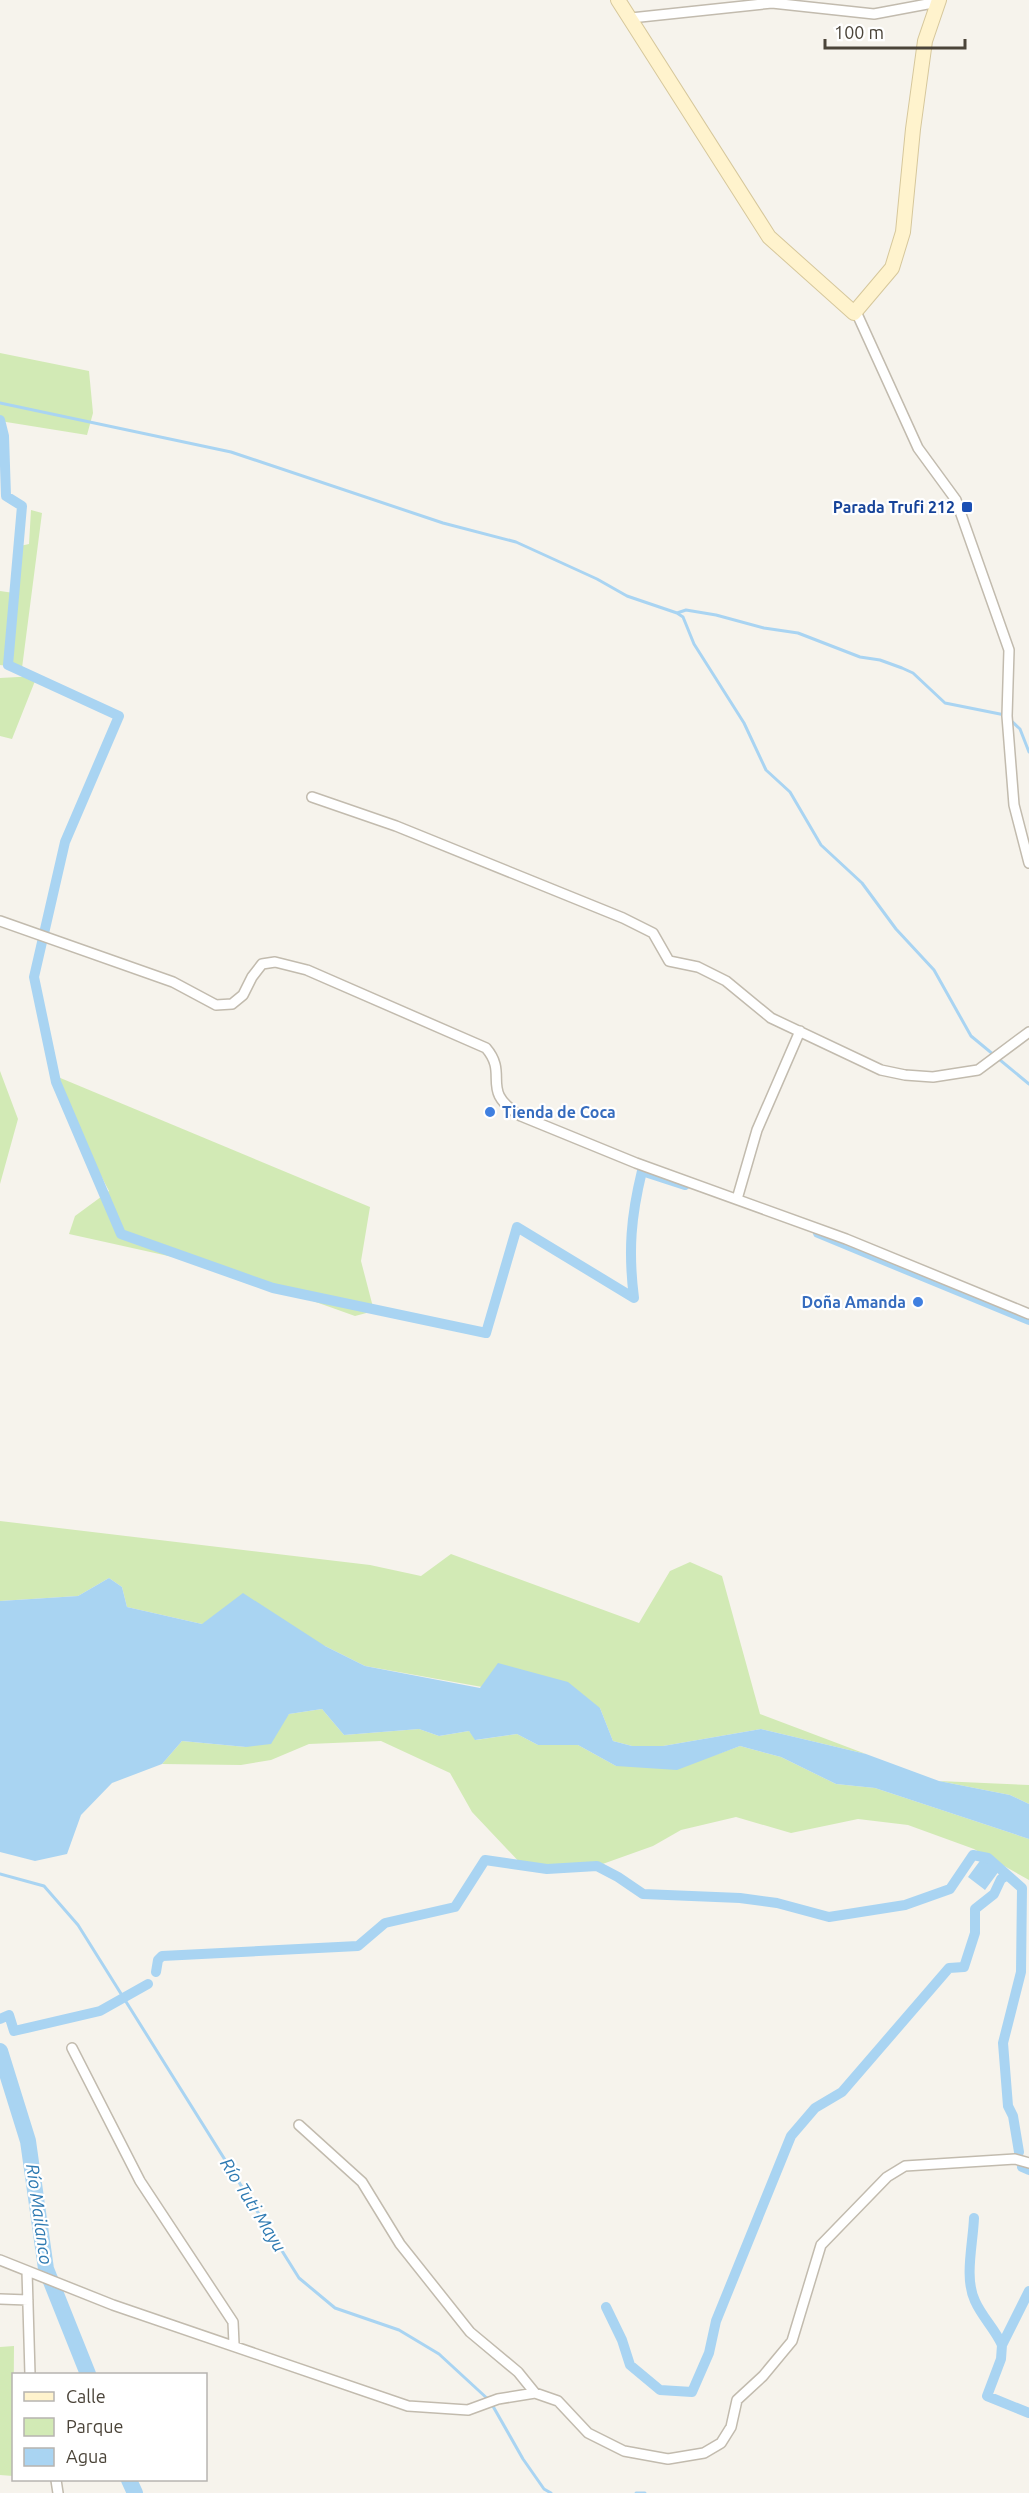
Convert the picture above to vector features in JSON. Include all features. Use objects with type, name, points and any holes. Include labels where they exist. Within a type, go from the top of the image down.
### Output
[{"type":"main road","points":[[618,0],[632,18],[648,49],[769,237],[854,313],[892,268],[903,232],[913,129],[926,41],[939,1]]},
{"type":"street","points":[[632,18],[772,3],[874,14],[939,1]]},
{"type":"street","points":[[854,313],[858,316],[918,448],[956,500],[1009,650],[1007,716],[1014,805],[1029,863]]},
{"type":"street","points":[[312,797],[396,826],[623,918],[653,933],[669,961],[698,968],[726,981],[771,1018],[881,1070],[933,1077],[978,1070],[1029,1032]]},
{"type":"street","points":[[0,921],[173,982],[216,1005],[232,1004],[243,995],[262,964],[275,962],[307,970],[486,1048],[495,1058],[497,1095],[504,1106],[521,1116],[846,1239],[1029,1314]]},
{"type":"street","points":[[737,1199],[757,1130],[800,1031]]},
{"type":"street","points":[[72,2048],[140,2181],[233,2322],[234,2344]]},
{"type":"street","points":[[299,2126],[362,2182],[399,2244],[470,2332],[518,2372],[535,2393]]},
{"type":"street","points":[[0,2260],[164,2323],[234,2344],[380,2398],[428,2409],[468,2410],[498,2399],[535,2393],[558,2401],[588,2433],[624,2451],[668,2459],[704,2453],[721,2443],[731,2427],[737,2400],[763,2376],[792,2341],[821,2245],[887,2177],[905,2166],[1016,2159],[1029,2163]]},
{"type":"street","points":[[27,2271],[30,2373]]},
{"type":"street","points":[[0,2300],[28,2300]]},
{"type":"green space","points":[[0,353],[89,371],[93,413],[87,435],[0,421]]},
{"type":"green space","points":[[31,510],[42,513],[22,668],[0,665],[0,591],[14,593],[20,546],[29,544]]},
{"type":"green space","points":[[37,676],[12,739],[0,736],[0,678]]},
{"type":"green space","points":[[0,1071],[18,1119],[0,1184]]},
{"type":"green space","points":[[58,1077],[370,1207],[361,1261],[374,1311],[355,1316],[218,1267],[69,1234],[75,1216],[109,1191],[88,1151]]},
{"type":"green space","points":[[0,1521],[370,1565],[421,1576],[451,1554],[639,1623],[670,1571],[690,1562],[722,1576],[760,1714],[866,1754],[761,1729],[663,1746],[632,1746],[613,1741],[600,1708],[365,1666],[325,1646],[202,1624],[127,1607],[122,1587],[109,1578],[78,1596],[0,1601]]},
{"type":"green space","points":[[322,1709],[344,1735],[419,1729],[439,1736],[469,1731],[476,1740],[517,1734],[538,1745],[578,1745],[616,1766],[715,1755],[740,1746],[781,1757],[836,1784],[875,1788],[1029,1839],[1029,1880],[974,1849],[908,1825],[858,1819],[791,1833],[736,1817],[681,1830],[653,1846],[597,1866],[547,1869],[523,1866],[472,1812],[450,1773],[381,1741],[309,1744],[271,1760],[241,1765],[162,1764],[182,1741],[246,1747],[289,1714]]},
{"type":"green space","points":[[939,1781],[1029,1785],[1029,1804],[1010,1795]]},
{"type":"green space","points":[[14,2346],[12,2476],[0,2475],[0,2347]]},
{"type":"water","points":[[109,1578],[122,1587],[127,1607],[202,1624],[243,1593],[325,1646],[365,1666],[480,1688],[498,1663],[568,1682],[600,1708],[613,1741],[632,1746],[663,1746],[761,1729],[866,1754],[939,1781],[1010,1795],[1029,1804],[1029,1839],[875,1788],[836,1784],[781,1757],[740,1746],[677,1770],[616,1766],[578,1745],[538,1745],[517,1734],[475,1740],[469,1731],[439,1736],[419,1729],[344,1735],[322,1709],[289,1714],[271,1744],[246,1747],[182,1741],[162,1764],[112,1783],[81,1815],[67,1854],[35,1861],[0,1852],[0,1601],[78,1596]]},
{"type":"water","points":[[982,1858],[999,1871],[985,1890],[968,1877]]},
{"type":"waterway","points":[[0,403],[231,452],[443,523],[516,542],[597,579],[627,596],[677,613],[683,617],[694,644],[744,723],[766,770],[790,792],[821,845],[862,883],[896,929],[934,970],[971,1036],[1029,1084]]},
{"type":"waterway","points":[[0,420],[4,436],[6,496],[22,506],[8,665],[119,716],[65,842],[34,977],[56,1082],[121,1234],[273,1288],[486,1333],[517,1227],[634,1298],[631,1265],[632,1234],[635,1203],[642,1171],[685,1185]]},
{"type":"waterway","points":[[677,613],[686,610],[716,615],[764,628],[798,633],[860,657],[880,660],[902,668],[913,673],[945,703],[1005,715],[1020,729],[1029,752]]},
{"type":"waterway","points":[[818,1233],[1029,1320]]},
{"type":"waterway","points":[[156,1972],[158,1960],[162,1956],[358,1946],[385,1923],[455,1907],[485,1860],[547,1869],[597,1866],[643,1894],[740,1898],[777,1903],[829,1917],[905,1905],[950,1889],[973,1855],[988,1858],[1022,1888],[1021,1972],[1003,2043],[1008,2106],[1013,2116],[1019,2152]]},
{"type":"waterway","name":"Río Tuti Mayu","points":[[0,1874],[44,1886],[78,1925],[299,2278],[335,2308],[399,2330],[439,2354],[490,2401],[523,2459],[544,2489],[551,2493]]},
{"type":"waterway","points":[[606,2307],[622,2340],[630,2365],[660,2390],[692,2392],[709,2353],[716,2321],[791,2136],[815,2108],[842,2092],[949,1968],[964,1967],[975,1933],[975,1909],[994,1894],[1001,1879],[1006,1876]]},
{"type":"waterway","points":[[0,2019],[9,2015],[14,2031],[100,2011],[148,1984]]},
{"type":"waterway","name":"Río Mailanco","points":[[0,2051],[28,2141],[46,2269],[88,2373]]},
{"type":"waterway","points":[[1022,2167],[1029,2170]]},
{"type":"waterway","points":[[974,2218],[970,2261],[972,2292],[978,2307],[1002,2345]]},
{"type":"waterway","points":[[1029,2291],[1002,2345],[1001,2359],[987,2396],[1029,2413]]},
{"type":"waterway","name":"Río Mailanco","points":[[129,2481],[135,2493]]},
{"type":"waterway","name":"Río Tuti Mayu","points":[[636,2493],[645,2493]]},
{"type":"place","name":"Parada Trufi 212","points":[[967,507]]},
{"type":"place","name":"Tienda de Coca","points":[[490,1112]]},
{"type":"place","name":"Doña Amanda","points":[[918,1302]]}]
